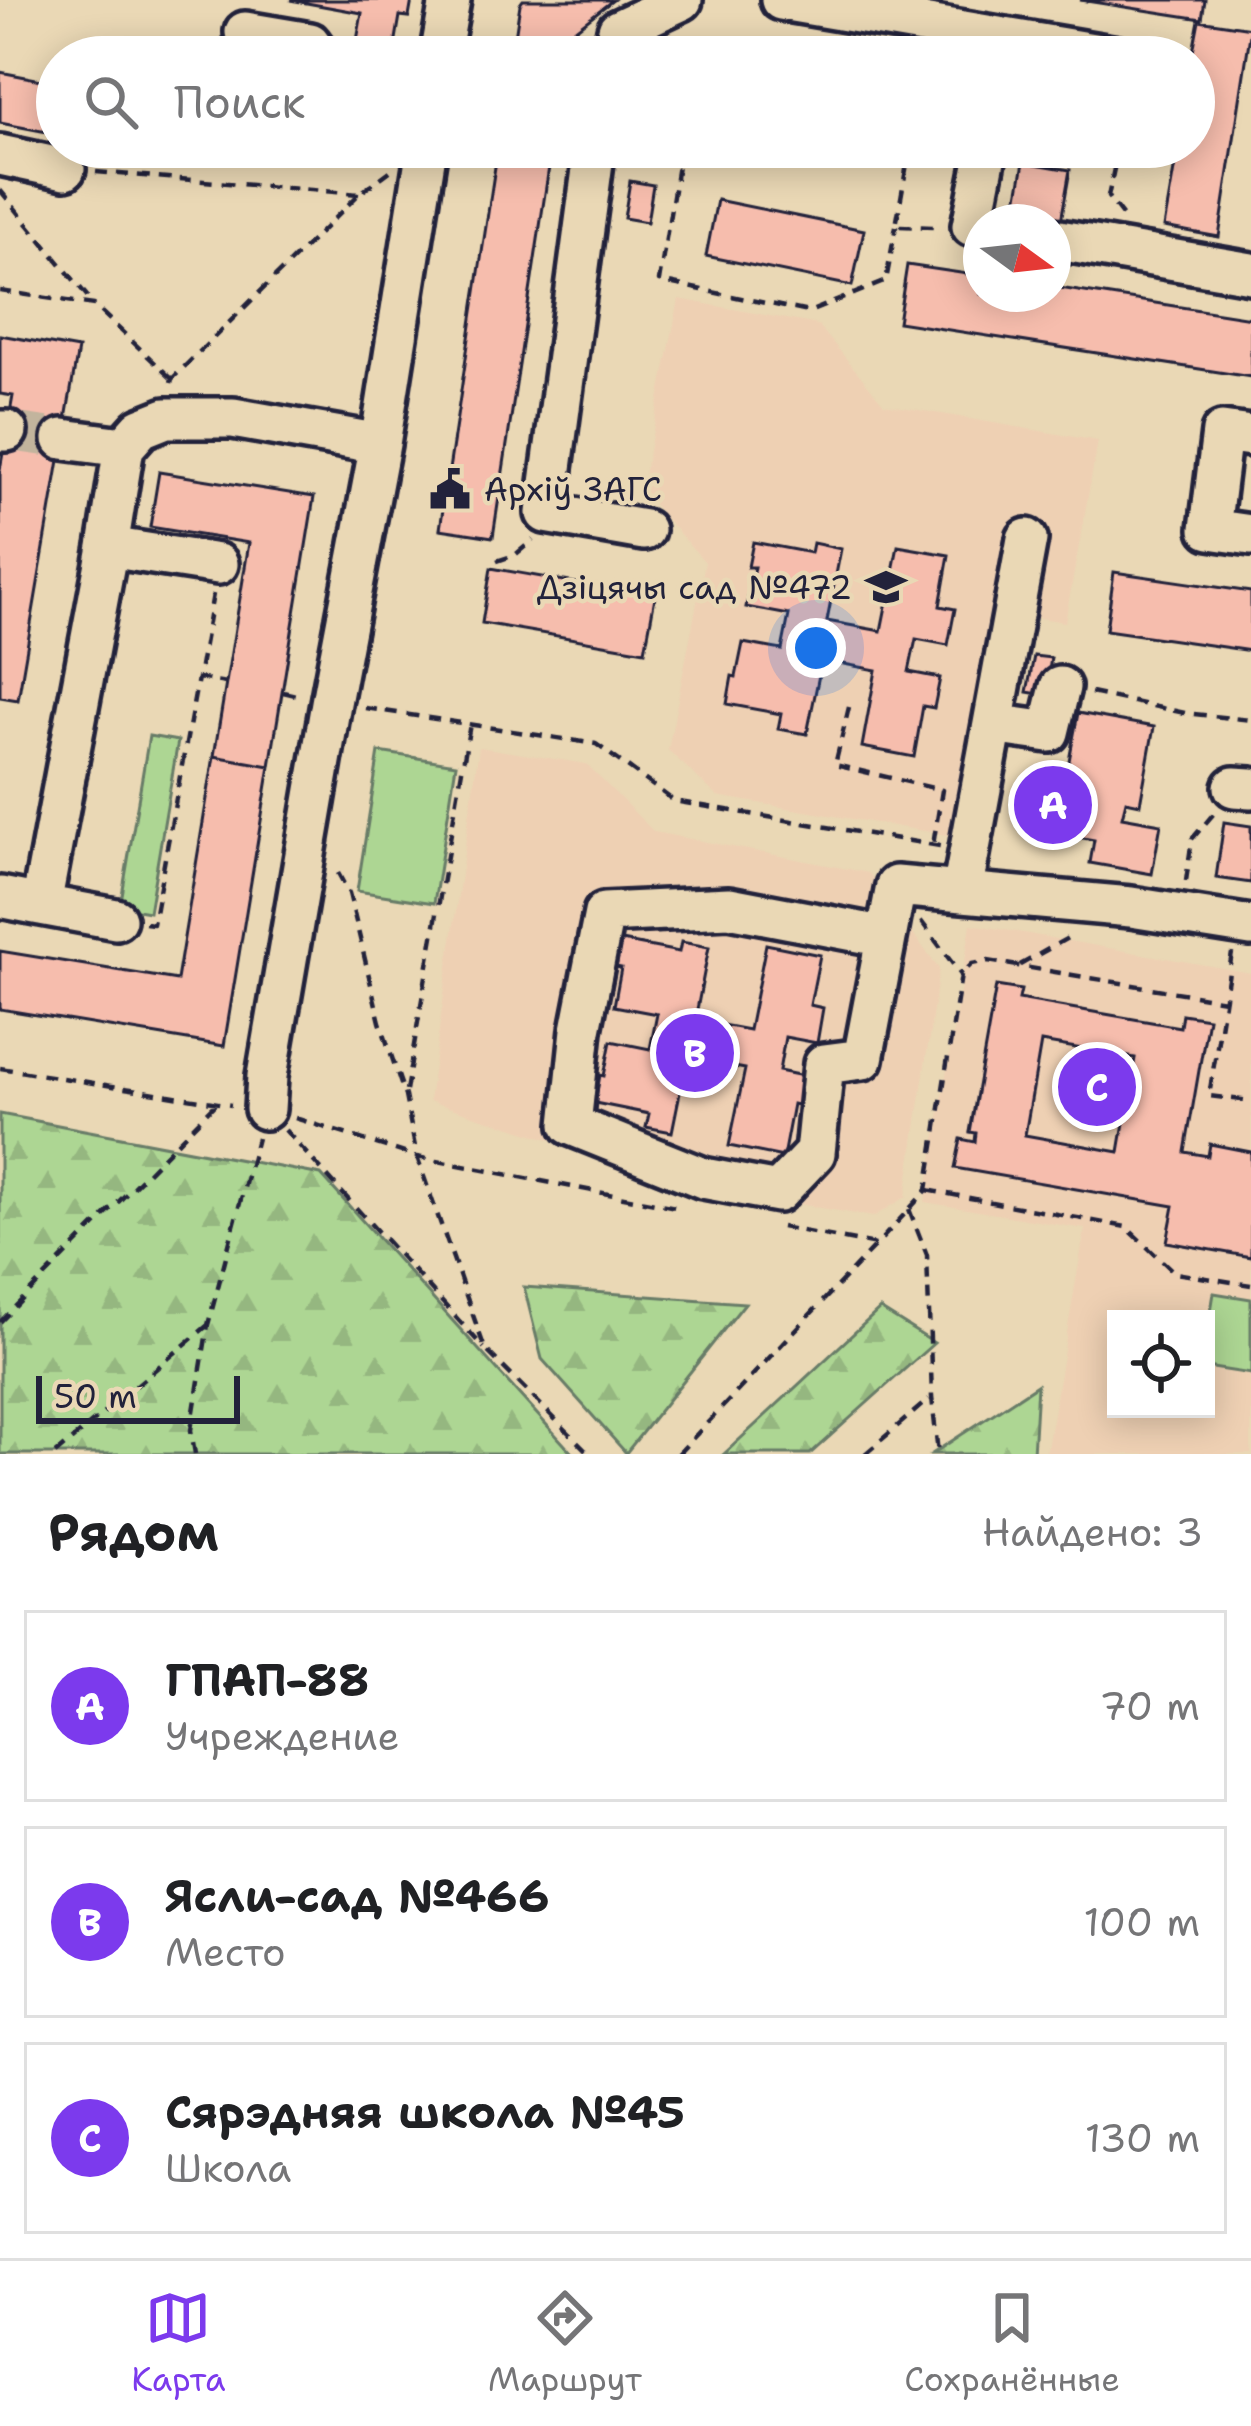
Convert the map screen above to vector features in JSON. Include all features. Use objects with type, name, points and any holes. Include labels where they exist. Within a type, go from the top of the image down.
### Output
[{"type":"lane","points":[[444,36],[450,0]]},
{"type":"lane","points":[[617,36],[618,30],[682,0]]},
{"type":"lane","points":[[781,0],[993,36]]},
{"type":"lane","points":[[245,32],[269,36]]},
{"type":"lane","points":[[0,155],[36,163]]},
{"type":"lane","points":[[60,168],[65,169]]},
{"type":"lane","points":[[265,1108],[424,168]]},
{"type":"lane","points":[[592,168],[546,513],[644,530]]},
{"type":"lane","points":[[979,204],[984,168]]},
{"type":"lane","points":[[1071,242],[1251,273]]},
{"type":"lane","points":[[41,905],[124,447],[141,428],[166,418],[233,418],[380,444]]},
{"type":"lane","points":[[1251,436],[1222,432],[1210,529],[1251,535]]},
{"type":"lane","points":[[63,439],[124,447]]},
{"type":"lane","points":[[964,879],[1027,539]]},
{"type":"lane","points":[[108,547],[218,564]]},
{"type":"lane","points":[[993,724],[1048,732],[1060,687]]},
{"type":"lane","points":[[886,937],[729,907],[604,913],[581,1030],[571,1125],[703,1178],[778,1192],[815,1153],[824,1064],[863,1059],[896,886],[964,879],[1244,925]]},
{"type":"lane","points":[[0,897],[116,919]]},
{"type":"path","points":[[678,168],[659,281],[809,312],[886,281],[906,168]]},
{"type":"path","points":[[1115,168],[1108,197],[1154,256]]},
{"type":"path","points":[[65,169],[359,194]]},
{"type":"path","points":[[166,418],[172,379],[359,194],[391,170]]},
{"type":"path","points":[[0,190],[94,305],[172,379]]},
{"type":"path","points":[[896,226],[963,226]]},
{"type":"path","points":[[0,291],[94,305]]},
{"type":"path","points":[[116,919],[153,924],[218,564]]},
{"type":"path","points":[[198,678],[226,683]]},
{"type":"path","points":[[1060,687],[1185,713],[1251,720]]},
{"type":"path","points":[[283,692],[596,745],[674,801],[948,848],[964,879]]},
{"type":"path","points":[[849,706],[835,765],[942,790],[933,845]]},
{"type":"path","points":[[405,1096],[470,724]]},
{"type":"path","points":[[1181,915],[1192,839],[1242,787]]},
{"type":"path","points":[[310,820],[349,893],[417,1157],[485,1349]]},
{"type":"path","points":[[896,886],[961,975]]},
{"type":"path","points":[[1244,925],[1209,1096],[1251,1101]]},
{"type":"path","points":[[0,1068],[265,1108],[417,1157]]},
{"type":"path","points":[[0,1322],[216,1103]]},
{"type":"path","points":[[195,1454],[191,1430],[208,1325],[265,1108]]},
{"type":"path","points":[[265,1108],[485,1349],[590,1454]]},
{"type":"path","points":[[927,1190],[1126,1227],[1174,1273],[1251,1286]]},
{"type":"path","points":[[909,1209],[927,1255],[938,1454]]},
{"type":"path","points":[[678,1454],[876,1245]]},
{"type":"path","points":[[55,1454],[208,1325]]},
{"type":"path","points":[[865,1454],[932,1397]]},
{"type":"shaded area","name":"Дзіцячы сад №472","points":[[679,299],[818,325],[884,404],[1098,441],[1065,622],[1001,612],[959,837],[717,796],[668,750],[705,562],[641,491]]},
{"type":"shaded area","points":[[479,747],[586,764],[654,832],[869,873],[939,969],[906,1197],[873,1217],[697,1186],[429,1101]]},
{"type":"shaded area","points":[[971,924],[1251,973],[1251,1454],[1046,1454],[1085,1229],[925,1202]]},
{"type":"green space","points":[[149,736],[178,741],[149,912],[120,907]]},
{"type":"green space","points":[[379,752],[456,764],[434,903],[357,891]]},
{"type":"green space","points":[[0,1114],[321,1175],[573,1454],[0,1454]]},
{"type":"green space","points":[[524,1287],[745,1303],[626,1453],[542,1359]]},
{"type":"green space","points":[[1214,1293],[1251,1299],[1251,1374],[1215,1368],[1215,1310],[1211,1310]]},
{"type":"green space","points":[[880,1309],[934,1343],[810,1454],[724,1454]]},
{"type":"green space","points":[[1037,1385],[1033,1454],[932,1454]]},
{"type":"building","points":[[290,0],[412,0],[409,17],[400,16],[397,36],[358,36],[362,13]]},
{"type":"building","points":[[523,0],[613,0],[570,36],[515,36]]},
{"type":"building","points":[[1080,0],[1205,0],[1202,19]]},
{"type":"building","points":[[1199,20],[1251,28],[1219,237],[1164,227],[1174,168],[1215,168],[1215,36],[1196,36]]},
{"type":"building","points":[[0,72],[36,79],[36,130],[0,123]]},
{"type":"building","points":[[495,168],[549,168],[493,537],[440,529]]},
{"type":"building","points":[[1023,168],[1070,170],[1064,204],[1017,204]]},
{"type":"building","points":[[630,181],[653,185],[647,222],[624,218]]},
{"type":"building","points":[[717,200],[864,230],[852,286],[706,256]]},
{"type":"building","points":[[907,265],[963,273],[963,312],[1071,312],[1071,290],[1251,318],[1251,377],[898,322]]},
{"type":"building","points":[[0,335],[78,349],[18,700],[0,697],[0,470],[13,396],[0,394]]},
{"type":"building","points":[[159,472],[314,497],[270,766],[214,756],[249,543],[150,527]]},
{"type":"building","points":[[753,542],[811,553],[813,543],[841,549],[827,621],[881,631],[898,546],[949,555],[940,606],[955,609],[948,645],[916,639],[909,672],[940,678],[934,708],[923,706],[914,757],[862,747],[876,670],[822,660],[807,734],[778,729],[781,714],[727,704],[743,643],[782,650],[789,615],[746,607],[754,567],[748,567]]},
{"type":"building","points":[[491,568],[655,597],[645,651],[482,623]]},
{"type":"building","points":[[1114,572],[1251,592],[1251,651],[1106,630]]},
{"type":"building","points":[[1034,656],[1051,658],[1045,695],[1027,692]]},
{"type":"building","points":[[1078,713],[1154,727],[1140,804],[1126,801],[1122,817],[1161,824],[1152,874],[1090,863],[1094,840],[1022,827],[1031,776],[1065,782]]},
{"type":"building","points":[[214,756],[270,766],[224,1046],[0,1009],[0,951],[177,980]]},
{"type":"building","points":[[1224,822],[1251,826],[1251,883],[1216,878]]},
{"type":"building","points":[[621,941],[679,952],[681,942],[709,947],[695,1020],[749,1030],[766,944],[820,955],[810,1005],[823,1008],[817,1043],[785,1037],[779,1071],[808,1077],[802,1106],[793,1104],[783,1157],[729,1146],[745,1069],[687,1058],[672,1132],[646,1127],[649,1114],[595,1103],[611,1041],[650,1049],[657,1014],[614,1006]]},
{"type":"building","points":[[996,986],[1021,990],[1019,999],[1180,1027],[1182,1014],[1208,1018],[1185,1152],[1208,1156],[1210,1144],[1251,1152],[1251,1257],[1167,1242],[1174,1206],[955,1168],[961,1139],[975,1142],[976,1133],[970,1132]],"holes":[[[1041,1042],[1135,1058],[1119,1152],[1025,1135]]]},
{"type":"tunnel","points":[[7,431],[63,439]]},
{"type":"place","name":"Архіў ЗАГС","points":[[450,489]]},
{"type":"place","name":"Дзіцячы сад №472","points":[[886,587]]},
{"type":"place","name":"ГПАП-88","points":[[1053,805]]},
{"type":"place","name":"Ясли-сад №466","points":[[695,1053]]},
{"type":"place","name":"Сярэдняя школа №45","points":[[1097,1087]]}]
